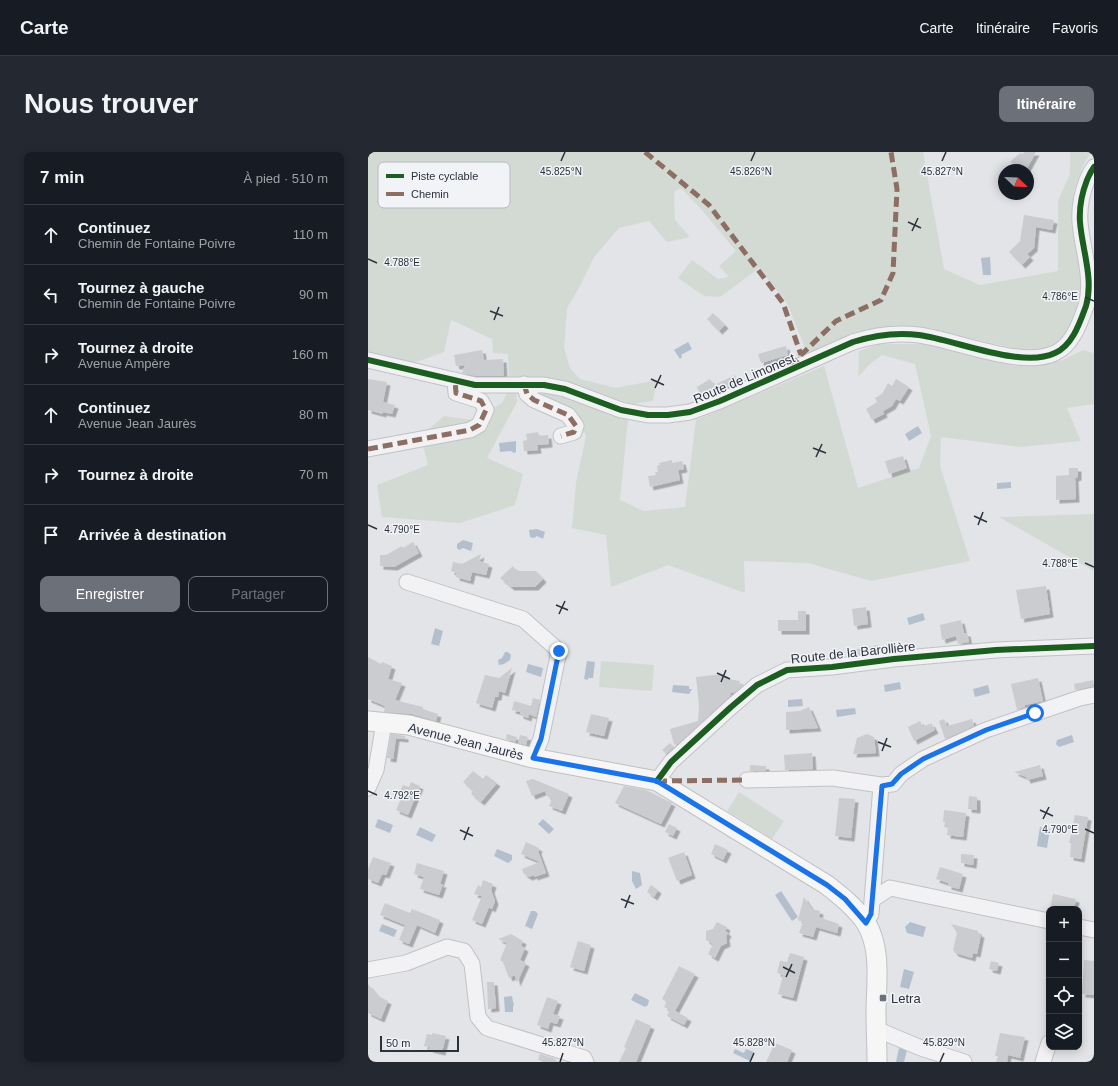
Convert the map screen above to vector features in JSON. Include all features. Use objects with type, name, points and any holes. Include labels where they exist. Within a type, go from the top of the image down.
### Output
[{"type":"main road","name":"Avenue Jean Jaurès","points":[[376,722],[409,725],[533,758],[657,781]]},
{"type":"main road","points":[[657,781],[827,885],[845,899],[866,923],[874,940],[877,959],[877,1062]]},
{"type":"street","name":"Route de Limonest","points":[[368,360],[474,385],[544,385],[565,389],[620,410],[648,415],[668,415],[690,412],[720,402],[853,342],[873,336],[896,333],[920,335],[1020,358],[1038,357],[1055,353],[1067,345],[1080,324],[1088,300],[1089,278],[1080,221],[1082,192],[1094,166]]},
{"type":"street","points":[[368,449],[470,430],[479,426],[486,410],[481,401],[456,393],[455,380]]},
{"type":"street","points":[[524,384],[527,394],[534,400],[568,415],[576,426],[574,432],[561,436]]},
{"type":"street","points":[[407,582],[523,620],[559,651],[541,739],[533,758]]},
{"type":"street","name":"Route de la Barollière","points":[[657,781],[671,762],[731,706],[757,685],[787,670],[832,667],[894,659],[996,650],[1094,646]]},
{"type":"street","points":[[747,780],[834,778],[882,786],[892,784],[901,774],[923,759],[986,730],[1080,698],[1094,695]]},
{"type":"street","points":[[368,788],[376,770],[376,722]]},
{"type":"street","points":[[866,923],[871,914],[882,786]]},
{"type":"street","points":[[872,900],[890,888],[1046,920]]},
{"type":"street","points":[[1082,928],[1094,930]]},
{"type":"street","points":[[368,970],[406,962],[447,947],[464,951],[472,964],[478,1018],[487,1028],[584,1058],[586,1062]]},
{"type":"street","points":[[876,1029],[921,1048],[964,1062]]},
{"type":"street","points":[[1043,1062],[1047,1050]]},
{"type":"shaded area","points":[[368,152],[923,152],[944,269],[980,285],[1058,271],[1058,201],[1070,174],[1070,152],[1091,152],[1083,166],[1074,190],[1073,222],[1082,274],[1081,298],[1072,323],[1060,342],[1046,349],[1017,349],[928,329],[900,326],[871,331],[808,355],[787,303],[759,268],[720,297],[704,296],[678,278],[692,260],[718,279],[729,277],[719,266],[736,251],[701,209],[681,188],[674,192],[675,220],[690,237],[667,242],[649,221],[619,228],[594,257],[567,308],[564,348],[570,368],[580,379],[616,388],[657,380],[653,401],[632,404],[569,384],[537,378],[509,377],[508,354],[493,353],[492,339],[451,320],[444,352],[408,365],[368,353]]},
{"type":"shaded area","points":[[879,344],[924,344],[1015,366],[1038,366],[1063,360],[1083,350],[1094,353],[1094,404],[1067,408],[1081,441],[1020,447],[941,437],[940,466],[970,561],[871,581],[808,563],[744,561],[745,593],[668,565],[611,587],[606,535],[572,528],[576,483],[586,436],[577,416],[557,402],[536,391],[565,395],[628,419],[620,500],[644,511],[685,507],[696,420],[824,366],[858,488],[919,468],[931,436],[915,364],[882,355],[871,363],[858,377],[859,351]]},
{"type":"shaded area","points":[[516,390],[517,402],[487,458],[523,474],[515,505],[460,523],[382,517],[377,485],[428,465],[421,436],[444,416],[472,420],[502,403],[508,391]]},
{"type":"shaded area","points":[[1094,514],[1094,571],[999,517]]},
{"type":"shaded area","points":[[601,661],[654,665],[652,691],[599,687]]},
{"type":"shaded area","points":[[739,792],[784,821],[772,839],[727,811]]},
{"type":"water","points":[[990,257],[991,275],[983,275],[981,258]]},
{"type":"water","points":[[688,342],[692,349],[681,355],[682,357],[680,359],[674,350]]},
{"type":"water","points":[[918,426],[922,433],[909,441],[905,434]]},
{"type":"water","points":[[516,441],[516,452],[500,452],[499,443]]},
{"type":"water","points":[[1011,482],[1011,488],[997,489],[997,483]]},
{"type":"water","points":[[537,529],[545,532],[543,539],[537,536],[534,538],[530,537],[529,530]]},
{"type":"water","points":[[463,540],[473,543],[471,551],[463,548],[459,550],[457,548],[457,544]]},
{"type":"water","points":[[923,613],[925,620],[909,625],[907,618]]},
{"type":"water","points":[[435,628],[443,631],[439,646],[431,644]]},
{"type":"water","points":[[505,652],[508,652],[511,655],[510,660],[499,665],[498,660],[502,658]]},
{"type":"water","points":[[587,661],[595,662],[593,678],[588,678],[588,680],[584,679]]},
{"type":"water","points":[[528,664],[543,668],[541,677],[526,672]]},
{"type":"water","points":[[900,682],[901,689],[885,692],[884,685]]},
{"type":"water","points":[[673,685],[689,686],[689,689],[692,689],[689,694],[672,692]]},
{"type":"water","points":[[988,685],[990,693],[975,697],[973,689]]},
{"type":"water","points":[[802,699],[803,706],[788,707],[788,700]]},
{"type":"water","points":[[855,708],[856,714],[837,717],[836,710]]},
{"type":"water","points":[[1072,735],[1074,742],[1059,747],[1056,744],[1057,740]]},
{"type":"water","points":[[378,819],[393,825],[390,833],[375,827]]},
{"type":"water","points":[[543,819],[554,829],[549,834],[538,824]]},
{"type":"water","points":[[420,827],[436,835],[432,842],[416,835]]},
{"type":"water","points":[[1040,827],[1050,829],[1047,848],[1037,846]]},
{"type":"water","points":[[497,849],[512,855],[512,860],[508,863],[494,856]]},
{"type":"water","points":[[632,871],[640,873],[642,885],[636,889],[632,881]]},
{"type":"water","points":[[781,891],[798,917],[792,921],[775,895]]},
{"type":"water","points":[[531,911],[535,911],[538,914],[532,929],[525,926]]},
{"type":"water","points":[[910,922],[926,927],[923,937],[907,933],[905,927]]},
{"type":"water","points":[[382,924],[397,930],[394,937],[379,931]]},
{"type":"water","points":[[904,969],[914,972],[909,989],[900,987]]},
{"type":"water","points":[[635,993],[649,1000],[648,1005],[645,1007],[631,1000]]},
{"type":"water","points":[[512,996],[514,1004],[513,1012],[505,1012],[504,997]]},
{"type":"water","points":[[899,1048],[907,1050],[904,1062],[896,1062]]},
{"type":"water","points":[[735,1049],[744,1053],[746,1049],[754,1052],[750,1061],[733,1053]]},
{"type":"building","points":[[1024,152],[1036,152],[1029,164],[1014,164],[1010,162],[1020,153],[1023,154]]},
{"type":"building","points":[[1024,215],[1054,220],[1052,230],[1036,227],[1034,248],[1027,254],[1030,257],[1022,265],[1009,252],[1020,241]]},
{"type":"building","points":[[713,313],[725,325],[719,331],[707,319]]},
{"type":"building","points":[[786,346],[788,355],[761,363],[758,354]]},
{"type":"building","points":[[482,350],[484,360],[503,359],[504,376],[476,376],[462,373],[465,365],[456,366],[454,355]]},
{"type":"building","points":[[735,375],[738,383],[702,398],[697,387],[710,379],[714,385]]},
{"type":"building","points":[[368,379],[387,382],[383,402],[395,405],[392,414],[383,412],[383,414],[368,410]]},
{"type":"building","points":[[896,379],[909,387],[900,401],[896,399],[892,406],[883,411],[884,414],[872,420],[866,409],[877,402],[875,398],[882,394],[888,383],[892,386]]},
{"type":"building","points":[[538,432],[539,436],[548,435],[549,444],[537,445],[538,450],[524,451],[523,441],[527,440],[526,434]]},
{"type":"building","points":[[903,456],[907,468],[889,474],[885,461]]},
{"type":"building","points":[[672,460],[672,463],[682,461],[684,469],[678,470],[680,480],[650,487],[648,476],[656,475],[655,472],[658,472],[657,466],[660,465],[659,463]]},
{"type":"building","points":[[1069,468],[1078,468],[1078,477],[1075,478],[1076,499],[1056,500],[1056,476],[1069,475]]},
{"type":"building","points":[[413,542],[419,553],[394,567],[380,566],[380,555],[386,555]]},
{"type":"building","points":[[481,554],[479,561],[489,564],[486,575],[472,572],[470,581],[456,577],[457,573],[451,571],[453,562],[462,564]]},
{"type":"building","points":[[513,566],[517,571],[536,571],[543,579],[535,587],[511,587],[500,578]]},
{"type":"building","points":[[1046,586],[1050,614],[1021,619],[1016,590]]},
{"type":"building","points":[[866,607],[868,624],[854,626],[852,609]]},
{"type":"building","points":[[798,611],[806,611],[806,631],[778,631],[778,620],[798,620]]},
{"type":"building","points":[[961,620],[964,633],[967,633],[969,642],[958,644],[956,636],[942,640],[940,625]]},
{"type":"building","points":[[878,645],[879,652],[847,656],[846,651]]},
{"type":"building","points":[[368,657],[381,664],[382,662],[392,666],[388,679],[402,683],[395,700],[423,707],[423,709],[438,714],[436,721],[412,714],[384,712],[385,706],[368,699]]},
{"type":"building","points":[[512,668],[505,693],[499,691],[498,697],[495,697],[492,708],[476,703],[485,675],[499,678]]},
{"type":"building","points":[[723,674],[723,678],[740,681],[739,684],[744,685],[734,693],[731,693],[730,696],[679,743],[674,745],[670,729],[698,721],[699,706],[696,677]]},
{"type":"building","points":[[1038,678],[1043,701],[1025,705],[1025,707],[1017,710],[1011,684]]},
{"type":"building","points":[[1093,680],[1094,686],[1075,690],[1074,684]]},
{"type":"building","points":[[533,698],[540,700],[536,717],[529,714],[528,718],[520,715],[520,712],[512,710],[514,701],[531,706]]},
{"type":"building","points":[[809,707],[818,728],[786,730],[786,712],[800,711]]},
{"type":"building","points":[[591,714],[609,718],[604,736],[586,732]]},
{"type":"building","points":[[944,719],[947,726],[972,719],[974,726],[945,739],[939,721]]},
{"type":"building","points":[[920,721],[923,727],[931,723],[935,730],[914,741],[908,727]]},
{"type":"building","points":[[391,734],[405,736],[405,739],[396,738],[393,759],[387,758]]},
{"type":"building","points":[[507,734],[517,737],[515,742],[506,739]]},
{"type":"building","points":[[867,734],[874,737],[876,753],[853,754],[857,738]]},
{"type":"building","points":[[520,735],[528,737],[526,745],[518,743]]},
{"type":"building","points":[[670,743],[674,747],[666,754],[662,750]]},
{"type":"building","points":[[812,753],[813,769],[785,770],[784,755]]},
{"type":"building","points":[[750,765],[766,766],[766,771],[750,771]]},
{"type":"building","points":[[1040,765],[1043,776],[1027,780],[1026,777],[1014,772]]},
{"type":"building","points":[[473,771],[483,779],[486,775],[497,783],[481,802],[471,794],[473,791],[463,782]]},
{"type":"building","points":[[533,779],[569,794],[562,811],[549,806],[552,799],[547,796],[545,791],[532,796],[526,781]]},
{"type":"building","points":[[411,782],[420,786],[408,815],[396,810],[401,798],[397,797],[403,785],[409,787]]},
{"type":"building","points":[[624,786],[646,790],[672,803],[661,824],[615,803]]},
{"type":"building","points":[[969,796],[977,797],[977,810],[968,809]]},
{"type":"building","points":[[839,798],[855,799],[851,838],[835,836]]},
{"type":"building","points":[[944,810],[966,813],[963,837],[947,835],[948,828],[944,827],[945,822],[943,822]]},
{"type":"building","points":[[1075,815],[1088,817],[1081,859],[1070,857],[1071,843],[1069,843]]},
{"type":"building","points":[[669,824],[677,828],[673,836],[665,832]]},
{"type":"building","points":[[526,842],[539,848],[538,851],[546,873],[534,877],[534,875],[529,877],[524,874],[522,869],[540,862],[521,854]]},
{"type":"building","points":[[715,844],[728,850],[723,860],[711,854]]},
{"type":"building","points":[[684,852],[692,875],[677,881],[668,858]]},
{"type":"building","points":[[961,854],[974,855],[973,865],[961,863]]},
{"type":"building","points":[[373,857],[391,863],[386,875],[382,874],[378,883],[368,879],[368,869]]},
{"type":"building","points":[[417,863],[444,871],[440,884],[443,884],[439,895],[420,889],[424,877],[414,874]]},
{"type":"building","points":[[940,867],[963,874],[959,889],[948,886],[948,883],[936,879]]},
{"type":"building","points":[[483,880],[493,884],[491,890],[495,901],[492,909],[489,907],[482,924],[472,920],[482,896],[474,894],[478,885],[481,887]]},
{"type":"building","points":[[651,885],[658,890],[654,897],[647,892]]},
{"type":"building","points":[[1053,894],[1076,899],[1075,906],[1051,906]]},
{"type":"building","points":[[804,897],[812,909],[820,911],[819,917],[839,924],[837,933],[816,927],[813,937],[799,933],[803,922],[798,920]]},
{"type":"building","points":[[385,903],[410,913],[412,909],[440,920],[435,933],[417,925],[409,944],[399,940],[405,925],[380,915]]},
{"type":"building","points":[[717,922],[727,927],[725,931],[728,933],[726,937],[727,943],[721,946],[715,958],[708,954],[713,944],[706,940],[706,931],[713,929]]},
{"type":"building","points":[[951,924],[978,931],[978,933],[981,934],[977,954],[973,953],[972,958],[955,953],[953,950],[957,933]]},
{"type":"building","points":[[511,934],[523,941],[521,946],[525,948],[520,960],[526,963],[517,983],[515,975],[509,978],[503,962],[500,960],[507,943],[498,939]]},
{"type":"building","points":[[578,941],[591,945],[584,971],[570,967]]},
{"type":"building","points":[[790,953],[804,957],[793,998],[778,994],[783,975],[777,973],[780,961],[787,962]]},
{"type":"building","points":[[1084,960],[1094,961],[1094,995],[1082,994]]},
{"type":"building","points":[[991,961],[999,963],[997,971],[989,969]]},
{"type":"building","points":[[679,966],[695,974],[675,1011],[688,1018],[684,1025],[667,1016],[670,1010],[664,1007],[667,1002],[662,999]]},
{"type":"building","points":[[487,982],[494,982],[496,1008],[488,1009]]},
{"type":"building","points":[[368,984],[378,996],[388,1001],[381,1019],[368,1013]]},
{"type":"building","points":[[547,997],[558,1001],[553,1014],[560,1016],[557,1024],[550,1022],[548,1029],[537,1025]]},
{"type":"building","points":[[636,1019],[651,1026],[636,1062],[619,1062],[626,1048],[624,1047]]},
{"type":"building","points":[[432,1033],[446,1036],[442,1052],[429,1049],[430,1047],[424,1046],[427,1034],[432,1035]]},
{"type":"building","points":[[1000,1033],[1025,1037],[1020,1058],[1008,1055],[1007,1062],[996,1062],[998,1056],[995,1056]]},
{"type":"building","points":[[775,1043],[792,1050],[787,1062],[766,1062]]},
{"type":"building","points":[[540,1054],[556,1059],[555,1062],[538,1060]]},
{"type":"marked path","points":[[645,152],[709,205],[783,303],[801,355]]},
{"type":"marked path","points":[[792,368],[801,355],[836,321],[881,300],[893,273],[897,189],[891,152]]},
{"type":"marked path","points":[[368,449],[470,430],[479,425],[486,410],[481,401],[456,393],[455,380]]},
{"type":"marked path","points":[[524,384],[527,394],[534,400],[568,415],[576,426],[574,432],[561,436]]},
{"type":"marked path","points":[[657,781],[747,780]]},
{"type":"cycle path","points":[[368,360],[475,385],[544,385],[565,389],[621,410],[648,415],[668,415],[690,412],[720,401],[853,342],[877,336],[893,334],[919,335],[1007,356],[1025,358],[1041,357],[1055,353],[1067,345],[1075,332],[1086,306],[1089,285],[1081,232],[1080,211],[1085,185],[1094,167]]},
{"type":"cycle path","points":[[657,781],[671,762],[731,707],[757,685],[787,670],[832,667],[894,659],[996,650],[1094,646]]},
{"type":"place","name":"Letra","points":[[883,998]]},
{"type":"route","points":[[559,651],[541,739],[533,758],[644,777],[657,781],[827,885],[845,899],[866,923],[871,914],[882,786],[892,784],[901,774],[923,759],[986,730],[1035,713]]}]
